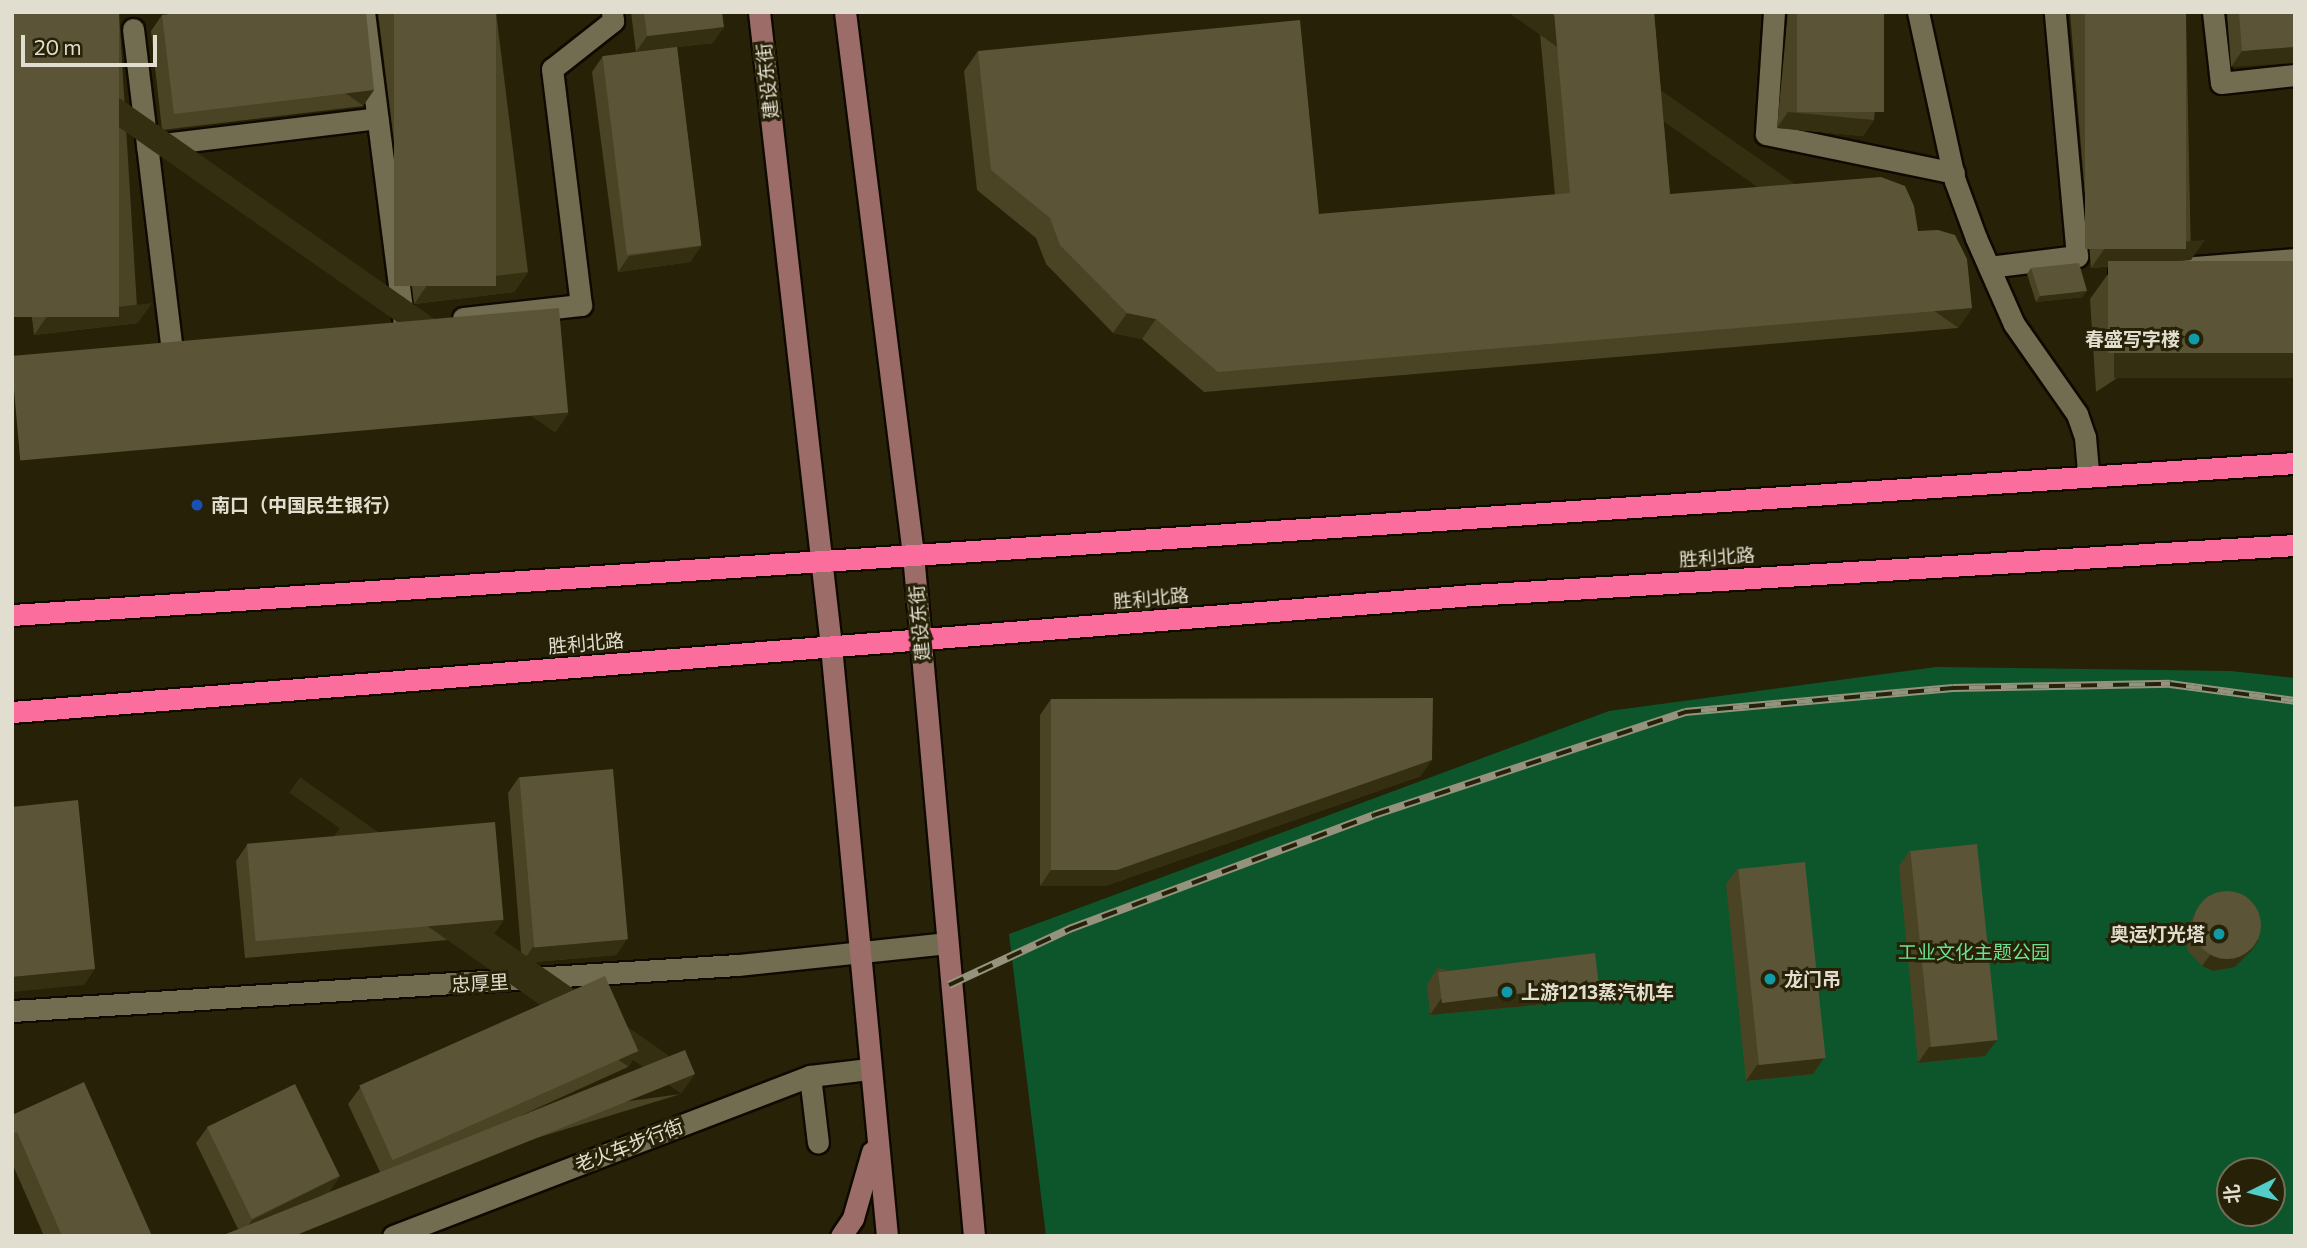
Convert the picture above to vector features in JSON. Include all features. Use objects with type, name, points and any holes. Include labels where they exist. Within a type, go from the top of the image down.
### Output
[{"type":"highway","points":[[12,615],[2295,463]]},
{"type":"highway","name":"胜利北路","points":[[12,712],[1473,595],[2295,545]]},
{"type":"main road","name":"建设东街","points":[[759,12],[831,646],[869,1069],[887,1236]]},
{"type":"main road","name":"建设东街","points":[[845,12],[913,554],[975,1236]]},
{"type":"main road","points":[[841,1236],[853,1218],[869,1171],[876,1129]]},
{"type":"street","points":[[364,12],[404,324]]},
{"type":"street","points":[[376,328],[581,305],[552,69],[613,21],[612,12]]},
{"type":"street","points":[[1774,12],[1766,134],[1954,173]]},
{"type":"street","points":[[1989,267],[2077,256],[2055,12]]},
{"type":"street","points":[[2213,12],[2221,83],[2295,75]]},
{"type":"street","points":[[1919,13],[1954,173],[1989,267],[2014,324],[2077,414],[2085,437],[2088,475]]},
{"type":"street","points":[[134,29],[172,351]]},
{"type":"street","points":[[147,146],[377,118]]},
{"type":"street","points":[[2110,274],[2295,258]]},
{"type":"street","points":[[145,354],[199,348]]},
{"type":"street","name":"忠厚里","points":[[12,1011],[696,968],[947,943]]},
{"type":"street","name":"老火车步行街","points":[[393,1236],[810,1076],[869,1069]]},
{"type":"street","points":[[810,1076],[818,1143]]},
{"type":"green space","name":"工业文化主题公园","points":[[1936,667],[2231,671],[2295,678],[2295,1236],[1046,1236],[1009,934],[1609,711]]},
{"type":"building","points":[[13,12],[119,12],[119,317],[13,317]]},
{"type":"building","points":[[186,12],[366,12],[374,90],[174,114],[162,15]]},
{"type":"building","points":[[394,12],[496,12],[496,286],[394,286]]},
{"type":"building","points":[[644,12],[722,12],[724,27],[647,36]]},
{"type":"building","points":[[1554,12],[1654,12],[1670,194],[1881,177],[1905,186],[1914,206],[1918,231],[1938,230],[1955,235],[1967,259],[1972,308],[1218,372],[1156,319],[1127,313],[1060,245],[1050,218],[991,170],[978,51],[1300,20],[1319,214],[1570,193]]},
{"type":"building","points":[[1797,12],[1884,12],[1884,112],[1797,112]]},
{"type":"building","points":[[2085,12],[2186,12],[2186,249],[2085,249]]},
{"type":"building","points":[[2239,12],[2295,12],[2295,47],[2242,51]]},
{"type":"building","points":[[677,47],[701,246],[627,255],[603,56]]},
{"type":"building","name":"春盛写字楼","points":[[2108,261],[2295,261],[2295,353],[2108,353]]},
{"type":"building","points":[[2079,263],[2087,291],[2040,296],[2031,268]]},
{"type":"building","points":[[559,308],[568,413],[20,461],[12,356]]},
{"type":"building","points":[[1433,698],[1432,760],[1117,870],[1051,870],[1051,699]]},
{"type":"building","points":[[613,769],[628,939],[534,948],[519,777]]},
{"type":"building","points":[[78,800],[95,969],[12,977],[12,807]]},
{"type":"building","points":[[495,822],[504,920],[255,941],[247,844]]},
{"type":"building","points":[[1977,844],[1998,1040],[1931,1047],[1910,851]]},
{"type":"building","name":"龙门吊","points":[[1805,862],[1826,1058],[1759,1065],[1738,869]]},
{"type":"building","name":"奥运灯光塔","points":[[2227,891],[2240,894],[2251,901],[2258,912],[2261,925],[2258,938],[2251,949],[2240,956],[2227,959],[2214,956],[2203,949],[2196,938],[2193,925],[2196,912],[2203,901],[2214,894]]},
{"type":"building","points":[[1595,953],[1599,984],[1442,1003],[1438,972]]},
{"type":"building","points":[[605,976],[638,1051],[393,1160],[359,1085]]},
{"type":"building","points":[[685,1050],[695,1074],[294,1236],[221,1236]]},
{"type":"building","points":[[84,1082],[152,1236],[62,1236],[17,1132],[12,1134],[12,1115]]},
{"type":"building","points":[[295,1084],[340,1176],[252,1219],[207,1127]]},
{"type":"railway","points":[[949,985],[1072,928],[1374,815],[1685,712],[1953,688],[2170,684],[2295,701]]},
{"type":"place","name":"春盛写字楼","points":[[2194,339]]},
{"type":"place","name":"南口（中国民生银行）","points":[[197,505]]},
{"type":"place","name":"奥运灯光塔","points":[[2219,934]]},
{"type":"place","name":"龙门吊","points":[[1770,979]]},
{"type":"place","name":"上游1213蒸汽机车","points":[[1507,992]]}]
